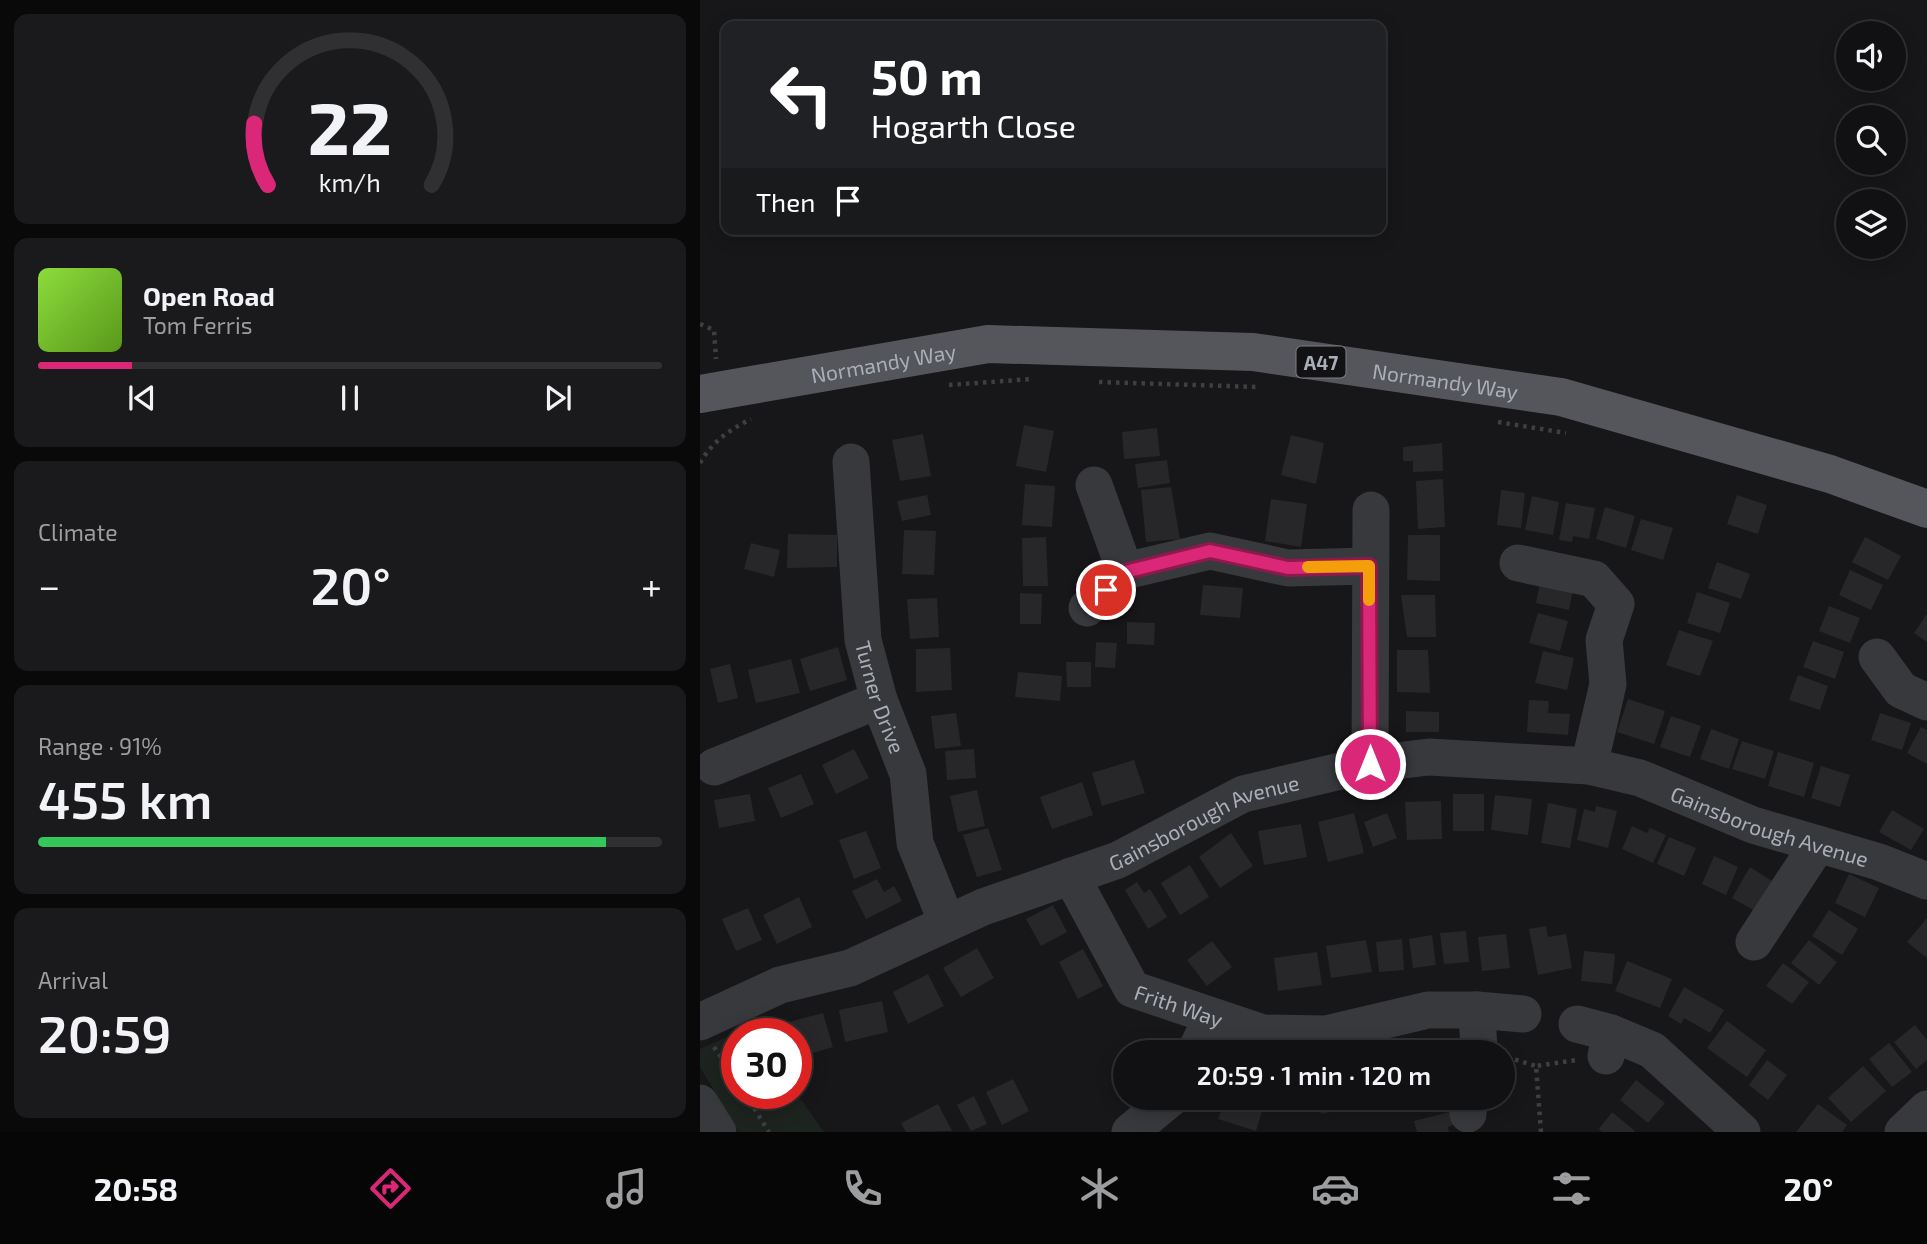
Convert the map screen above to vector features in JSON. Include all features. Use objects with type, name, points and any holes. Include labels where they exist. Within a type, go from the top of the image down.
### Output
[{"type":"main road","name":"Normandy Way","points":[[700,394],[988,344],[1253,352],[1561,397],[1830,474],[1927,509]]},
{"type":"street","name":"Turner Drive","points":[[851,462],[863,640],[879,700],[908,774],[915,843],[947,923]]},
{"type":"street","points":[[1094,485],[1125,572]]},
{"type":"street","points":[[1370,764],[1371,510]]},
{"type":"street","points":[[1087,608],[1125,572],[1210,551],[1288,568],[1369,566]]},
{"type":"street","points":[[1518,563],[1618,594],[1604,640],[1608,684],[1590,766]]},
{"type":"street","points":[[1877,657],[1901,690],[1927,702]]},
{"type":"street","points":[[714,767],[879,700]]},
{"type":"street","name":"Gainsborough Avenue","points":[[702,1021],[780,985],[850,968],[947,923],[1118,860],[1243,794],[1370,764],[1429,757],[1590,766],[1640,778],[1753,825],[1879,862],[1927,881]]},
{"type":"street","points":[[1754,942],[1818,844]]},
{"type":"street","name":"Frith Way","points":[[1071,876],[1132,989],[1263,1033],[1326,1034],[1427,1010],[1523,1014]]},
{"type":"street","points":[[1477,1010],[1484,1040]]},
{"type":"street","points":[[1201,1040],[1212,1017]]},
{"type":"street","points":[[1598,1038],[1651,1050],[1742,1132]]},
{"type":"street","points":[[700,1103],[718,1132]]},
{"type":"street","points":[[1903,1132],[1927,1109]]},
{"type":"street","points":[[1130,1132],[1156,1110]]},
{"type":"path","points":[[700,324],[714,330]]},
{"type":"path","points":[[946,385],[1035,379]]},
{"type":"path","points":[[1097,382],[1259,387]]},
{"type":"path","points":[[700,463],[709,447],[735,427],[754,418]]},
{"type":"path","points":[[1496,422],[1570,434]]},
{"type":"path","points":[[702,1021],[721,1057]]},
{"type":"path","points":[[1515,1060],[1536,1066],[1598,1038]]},
{"type":"path","points":[[1536,1066],[1541,1132]]},
{"type":"path","points":[[754,1109],[769,1132]]},
{"type":"shaded area","points":[[721,1040],[721,1102],[700,1067],[700,1049]]},
{"type":"shaded area","points":[[725,1109],[808,1109],[824,1132],[739,1132]]},
{"type":"building","points":[[1024,425],[1054,431],[1046,472],[1016,466]]},
{"type":"building","points":[[1157,428],[1160,456],[1124,459],[1122,432]]},
{"type":"building","points":[[923,434],[931,476],[900,481],[892,440]]},
{"type":"building","points":[[1291,435],[1324,443],[1316,484],[1281,475]]},
{"type":"building","points":[[1442,443],[1443,471],[1413,472],[1413,461],[1403,461],[1403,447]]},
{"type":"building","points":[[1167,460],[1170,483],[1138,488],[1135,464]]},
{"type":"building","points":[[1443,479],[1445,527],[1418,529],[1416,481]]},
{"type":"building","points":[[1025,484],[1055,486],[1052,527],[1022,525]]},
{"type":"building","points":[[1171,487],[1180,539],[1146,542],[1141,490]]},
{"type":"building","points":[[1501,490],[1525,493],[1521,528],[1497,525]]},
{"type":"building","points":[[927,495],[931,515],[902,521],[897,501]]},
{"type":"building","points":[[1737,495],[1767,505],[1758,534],[1727,524]]},
{"type":"building","points":[[1532,496],[1559,502],[1553,535],[1525,530]]},
{"type":"building","points":[[1271,499],[1307,504],[1301,547],[1265,541]]},
{"type":"building","points":[[1566,503],[1595,508],[1589,539],[1573,536],[1572,542],[1559,540]]},
{"type":"building","points":[[1605,507],[1635,516],[1626,548],[1596,539]]},
{"type":"building","points":[[1641,519],[1673,528],[1663,560],[1631,550]]},
{"type":"building","points":[[904,530],[936,531],[934,575],[902,574]]},
{"type":"building","points":[[788,534],[837,535],[837,567],[787,568]]},
{"type":"building","points":[[1408,535],[1440,535],[1440,581],[1407,580]]},
{"type":"building","points":[[1046,537],[1048,586],[1023,586],[1022,538]]},
{"type":"building","points":[[1865,537],[1901,556],[1888,580],[1852,562]]},
{"type":"building","points":[[751,543],[780,550],[774,577],[744,569]]},
{"type":"building","points":[[1717,562],[1750,574],[1741,599],[1708,588]]},
{"type":"building","points":[[1850,570],[1883,585],[1871,610],[1839,595]]},
{"type":"building","points":[[1541,578],[1574,585],[1569,610],[1536,603]]},
{"type":"building","points":[[1203,585],[1243,588],[1240,618],[1200,615]]},
{"type":"building","points":[[1697,592],[1730,603],[1720,633],[1687,623]]},
{"type":"building","points":[[1020,593],[1042,594],[1041,624],[1020,624]]},
{"type":"building","points":[[1401,595],[1435,595],[1436,637],[1407,637]]},
{"type":"building","points":[[937,598],[939,637],[910,639],[907,599]]},
{"type":"building","points":[[1829,606],[1860,618],[1850,643],[1819,631]]},
{"type":"building","points":[[1538,613],[1568,621],[1560,651],[1529,643]]},
{"type":"building","points":[[1927,614],[1927,642],[1914,633]]},
{"type":"building","points":[[1127,622],[1155,623],[1154,645],[1127,644]]},
{"type":"building","points":[[1679,630],[1713,641],[1700,676],[1666,665]]},
{"type":"building","points":[[1813,641],[1844,652],[1835,679],[1803,667]]},
{"type":"building","points":[[1096,642],[1117,643],[1115,668],[1095,667]]},
{"type":"building","points":[[838,647],[847,680],[810,691],[800,659]]},
{"type":"building","points":[[950,648],[952,690],[916,692],[916,649]]},
{"type":"building","points":[[1397,650],[1428,650],[1430,693],[1397,692]]},
{"type":"building","points":[[1543,651],[1574,658],[1567,690],[1535,683]]},
{"type":"building","points":[[791,659],[800,693],[756,703],[748,670]]},
{"type":"building","points":[[1066,662],[1091,662],[1091,687],[1067,687]]},
{"type":"building","points":[[730,664],[738,698],[718,703],[710,669]]},
{"type":"building","points":[[1018,672],[1062,676],[1060,701],[1015,697]]},
{"type":"building","points":[[1798,675],[1828,686],[1820,710],[1789,700]]},
{"type":"building","points":[[1628,699],[1665,711],[1654,744],[1617,732]]},
{"type":"building","points":[[1529,700],[1549,701],[1548,713],[1570,714],[1568,735],[1527,732]]},
{"type":"building","points":[[1406,711],[1439,712],[1439,732],[1406,732]]},
{"type":"building","points":[[956,713],[961,746],[935,749],[931,716]]},
{"type":"building","points":[[1880,713],[1911,723],[1902,750],[1871,740]]},
{"type":"building","points":[[1671,716],[1701,726],[1690,757],[1660,747]]},
{"type":"building","points":[[1921,727],[1927,730],[1927,764],[1907,753]]},
{"type":"building","points":[[1711,729],[1739,739],[1729,769],[1700,759]]},
{"type":"building","points":[[1742,741],[1774,751],[1765,779],[1732,769]]},
{"type":"building","points":[[854,749],[869,778],[836,794],[822,765]]},
{"type":"building","points":[[974,749],[976,778],[947,780],[945,751]]},
{"type":"building","points":[[1778,752],[1814,763],[1804,797],[1768,786]]},
{"type":"building","points":[[1134,760],[1145,793],[1102,806],[1092,773]]},
{"type":"building","points":[[1821,766],[1850,775],[1840,807],[1811,798]]},
{"type":"building","points":[[801,774],[814,804],[781,818],[768,788]]},
{"type":"building","points":[[1082,782],[1093,815],[1052,829],[1040,797]]},
{"type":"building","points":[[977,790],[985,826],[958,832],[950,796]]},
{"type":"building","points":[[750,794],[755,821],[719,828],[714,800]]},
{"type":"building","points":[[1453,794],[1484,794],[1484,831],[1453,831]]},
{"type":"building","points":[[1495,795],[1532,799],[1528,835],[1491,830]]},
{"type":"building","points":[[1441,801],[1442,839],[1407,840],[1405,802]]},
{"type":"building","points":[[1548,803],[1577,809],[1570,848],[1541,843]]},
{"type":"building","points":[[1596,806],[1617,811],[1608,848],[1577,840],[1584,809],[1595,812]]},
{"type":"building","points":[[1892,810],[1924,829],[1911,850],[1879,832]]},
{"type":"building","points":[[1354,813],[1364,853],[1328,862],[1318,822]]},
{"type":"building","points":[[1387,813],[1397,838],[1373,847],[1364,822]]},
{"type":"building","points":[[1301,824],[1307,857],[1264,865],[1258,831]]},
{"type":"building","points":[[1632,826],[1647,833],[1650,828],[1666,835],[1653,863],[1622,849]]},
{"type":"building","points":[[988,828],[1002,870],[977,877],[963,835]]},
{"type":"building","points":[[866,831],[881,868],[854,879],[839,840]]},
{"type":"building","points":[[1231,833],[1253,866],[1220,888],[1199,857]]},
{"type":"building","points":[[1669,837],[1696,848],[1684,876],[1657,864]]},
{"type":"building","points":[[1714,856],[1738,867],[1726,895],[1702,884]]},
{"type":"building","points":[[1190,865],[1209,897],[1180,915],[1161,883]]},
{"type":"building","points":[[1750,867],[1772,881],[1755,911],[1732,898]]},
{"type":"building","points":[[1849,874],[1879,888],[1865,917],[1835,903]]},
{"type":"building","points":[[877,879],[884,892],[894,886],[902,901],[866,919],[852,891]]},
{"type":"building","points":[[1137,882],[1144,893],[1150,889],[1167,917],[1148,929],[1125,890]]},
{"type":"building","points":[[799,897],[812,927],[777,944],[763,915]]},
{"type":"building","points":[[1053,905],[1067,932],[1041,946],[1026,919]]},
{"type":"building","points":[[748,908],[762,940],[736,951],[722,919]]},
{"type":"building","points":[[1829,910],[1858,929],[1842,955],[1812,936]]},
{"type":"building","points":[[1927,918],[1927,958],[1907,942]]},
{"type":"building","points":[[1546,926],[1548,937],[1566,934],[1572,968],[1538,975],[1529,929]]},
{"type":"building","points":[[1466,931],[1469,962],[1444,964],[1440,933]]},
{"type":"building","points":[[1506,934],[1510,968],[1482,971],[1478,937]]},
{"type":"building","points":[[1432,935],[1436,965],[1413,968],[1409,939]]},
{"type":"building","points":[[1402,939],[1404,970],[1379,972],[1376,942]]},
{"type":"building","points":[[1366,940],[1372,972],[1331,978],[1326,946]]},
{"type":"building","points":[[1809,940],[1837,962],[1819,985],[1791,963]]},
{"type":"building","points":[[1212,941],[1232,967],[1207,986],[1187,960]]},
{"type":"building","points":[[977,948],[994,978],[961,997],[943,968]]},
{"type":"building","points":[[1083,949],[1103,986],[1078,999],[1059,962]]},
{"type":"building","points":[[1584,951],[1615,954],[1612,984],[1581,981]]},
{"type":"building","points":[[1317,952],[1322,985],[1278,991],[1274,958]]},
{"type":"building","points":[[1627,961],[1672,979],[1660,1008],[1615,991]]},
{"type":"building","points":[[1783,963],[1809,982],[1792,1004],[1766,986]]},
{"type":"building","points":[[928,974],[944,1006],[908,1024],[893,992]]},
{"type":"building","points":[[1684,987],[1724,1010],[1710,1033],[1684,1018],[1681,1024],[1668,1016]]},
{"type":"building","points":[[882,1001],[888,1032],[845,1042],[839,1010]]},
{"type":"building","points":[[823,1013],[833,1047],[812,1053],[812,1018],[804,1018]]},
{"type":"building","points":[[1727,1021],[1766,1050],[1747,1077],[1707,1048]]},
{"type":"building","points":[[1915,1025],[1927,1040],[1927,1060],[1916,1069],[1894,1042]]},
{"type":"building","points":[[1889,1043],[1912,1072],[1892,1087],[1869,1059]]},
{"type":"building","points":[[1767,1060],[1787,1075],[1768,1100],[1749,1085]]},
{"type":"building","points":[[1863,1066],[1886,1091],[1851,1122],[1828,1098]]},
{"type":"building","points":[[1013,1079],[1029,1111],[1002,1125],[986,1092]]},
{"type":"building","points":[[1636,1080],[1665,1103],[1648,1123],[1620,1100]]},
{"type":"building","points":[[974,1096],[987,1124],[971,1131],[957,1105]]},
{"type":"building","points":[[938,1104],[952,1131],[906,1132],[901,1123]]},
{"type":"building","points":[[1818,1104],[1847,1125],[1842,1132],[1796,1132]]},
{"type":"building","points":[[1221,1110],[1262,1110],[1256,1131],[1218,1119]]},
{"type":"building","points":[[1320,1110],[1340,1110],[1321,1114]]},
{"type":"building","points":[[1450,1112],[1453,1125],[1448,1127],[1449,1132],[1417,1132],[1414,1121]]},
{"type":"building","points":[[1612,1112],[1635,1131],[1602,1132],[1599,1129]]},
{"type":"slow traffic","points":[[1308,567],[1369,566],[1369,600]]},
{"type":"route","points":[[1106,590],[1125,572],[1210,551],[1288,568],[1369,566],[1370,764]]}]
